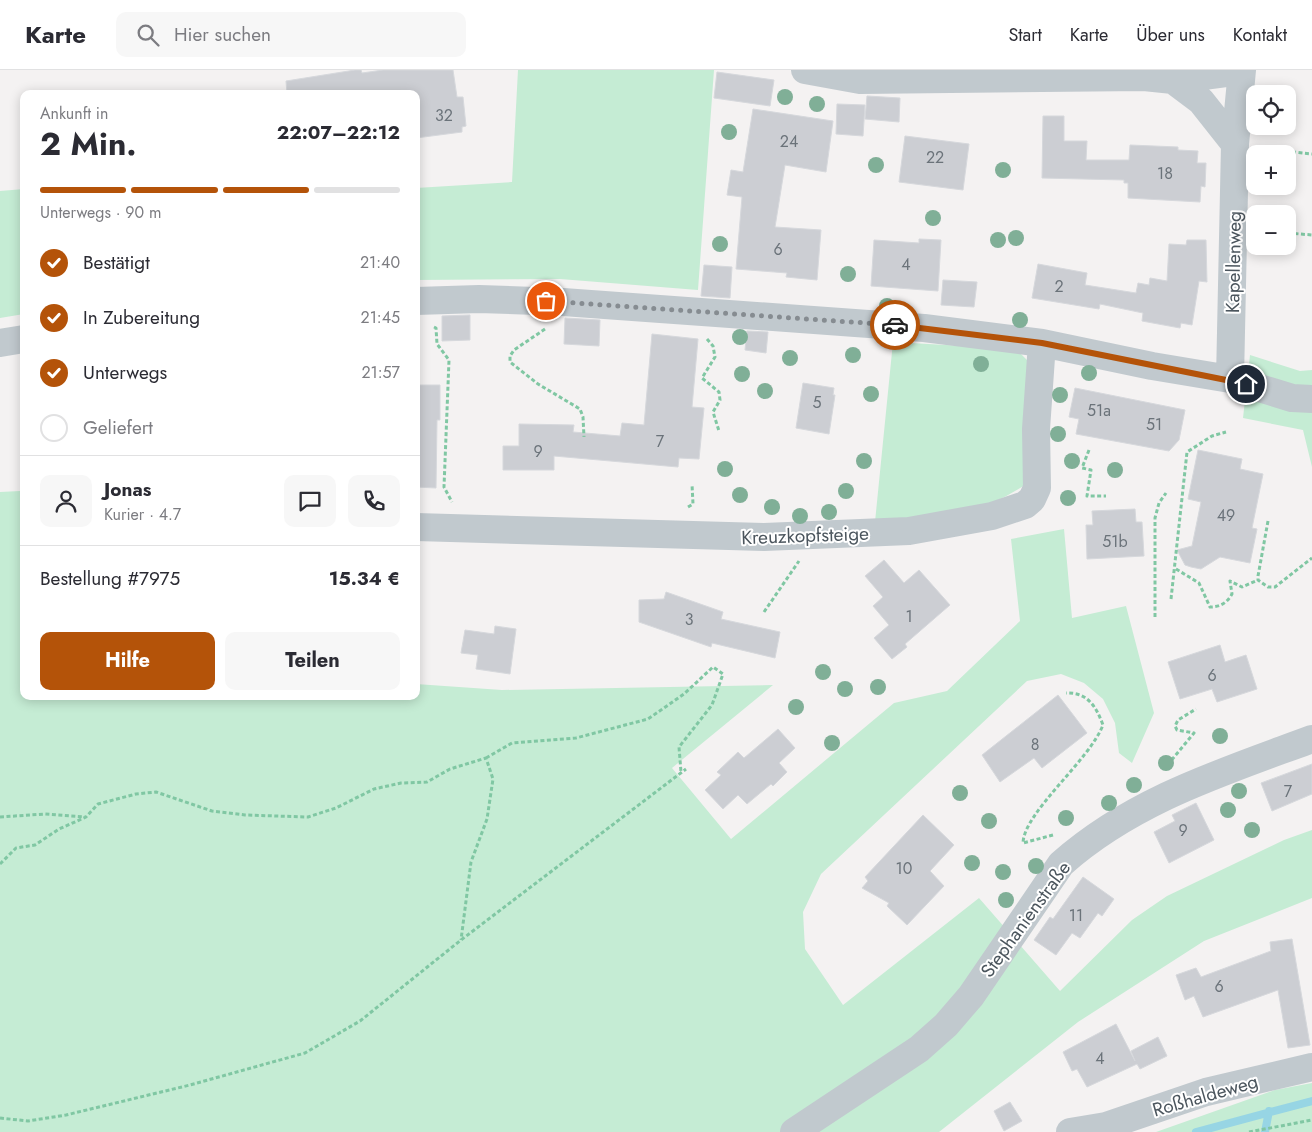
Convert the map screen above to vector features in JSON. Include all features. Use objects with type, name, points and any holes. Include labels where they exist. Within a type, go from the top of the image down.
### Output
[{"type":"street","name":"Kapellenweg","points":[[805,70],[860,80],[1144,77],[1173,80],[1242,70],[1235,144],[1230,379]]},
{"type":"street","points":[[1173,80],[1201,101],[1235,144]]},
{"type":"street","points":[[420,301],[479,299],[673,309],[924,328],[1042,343],[1152,366],[1230,379],[1292,398],[1312,399]]},
{"type":"street","points":[[0,343],[20,340]]},
{"type":"street","name":"Kreuzkopfsteige","points":[[420,527],[608,531],[716,537],[824,536],[909,530],[949,525],[992,516],[1025,505],[1032,499],[1037,488],[1036,411],[1042,343]]},
{"type":"street","name":"Stephanienstraße","points":[[794,1132],[919,1049],[946,1025],[971,996],[1061,864],[1078,850],[1124,817],[1155,800],[1312,739]]},
{"type":"street","name":"Roßhaldeweg","points":[[1070,1132],[1106,1126],[1206,1092],[1312,1067]]},
{"type":"path","points":[[1296,152],[1312,154]]},
{"type":"path","points":[[1296,234],[1312,235]]},
{"type":"path","points":[[436,328],[437,344],[449,360],[444,487],[451,497],[453,509]]},
{"type":"path","points":[[546,328],[514,350],[510,356],[510,362],[538,384],[580,409],[583,416],[584,437]]},
{"type":"path","points":[[700,336],[707,338],[712,346],[715,357],[702,378],[719,392],[720,400],[713,412],[718,431]]},
{"type":"path","points":[[1171,599],[1176,569],[1175,551],[1187,452],[1212,436],[1226,432]]},
{"type":"path","points":[[1089,450],[1082,468],[1091,470],[1086,496],[1106,496]]},
{"type":"path","points":[[1155,617],[1155,518],[1159,503],[1166,493]]},
{"type":"path","points":[[1258,580],[1268,521]]},
{"type":"path","points":[[764,612],[803,555],[824,536]]},
{"type":"path","points":[[1258,580],[1268,587],[1275,587],[1312,558]]},
{"type":"path","points":[[1176,569],[1199,583],[1210,607],[1222,605],[1228,600],[1232,594],[1230,581],[1242,587],[1258,580]]},
{"type":"path","points":[[0,864],[16,848],[35,845],[58,829],[86,817],[98,804],[136,794],[156,792],[212,811],[245,815],[308,817],[336,808],[374,789],[401,783],[427,782],[450,769],[486,758],[512,743],[576,738],[648,719],[684,694],[713,667],[723,674],[712,705],[679,747],[681,772]]},
{"type":"path","points":[[1054,834],[1023,843],[1032,821],[1089,752],[1097,740],[1103,725],[1092,702],[1077,692],[1066,693]]},
{"type":"path","points":[[1177,769],[1171,767],[1170,762],[1194,733],[1177,730],[1175,726],[1178,720],[1196,709]]},
{"type":"path","points":[[460,940],[471,862],[487,819],[492,779],[486,758]]},
{"type":"path","points":[[0,1118],[28,1121],[66,1115],[190,1086],[305,1053],[360,1021],[460,940],[686,768]]},
{"type":"path","points":[[0,817],[46,814],[86,817]]},
{"type":"path","points":[[1249,1132],[1261,1128],[1312,1120]]},
{"type":"green space","points":[[518,70],[714,70],[698,290],[560,279],[420,280],[420,188],[512,182]]},
{"type":"green space","points":[[20,189],[20,315],[0,318],[0,191]]},
{"type":"green space","points":[[893,342],[1016,349],[1028,361],[1026,484],[990,503],[954,514],[875,522]]},
{"type":"green space","points":[[1250,355],[1300,371],[1312,370],[1312,467],[1303,430],[1243,418]]},
{"type":"green space","points":[[20,491],[20,700],[420,700],[420,684],[502,690],[773,685],[672,768],[731,839],[894,703],[947,691],[1020,621],[1011,539],[1064,529],[1072,618],[1126,606],[1154,713],[1132,763],[1119,753],[1115,723],[1103,699],[1084,683],[1061,674],[1027,681],[821,874],[803,912],[805,949],[843,1005],[979,898],[1060,991],[1132,920],[1167,896],[1284,840],[1312,830],[1312,898],[1204,941],[1078,1022],[939,1132],[0,1132],[0,492]]},
{"type":"green space","points":[[1312,1083],[1312,1132],[1156,1132],[1275,1090]]},
{"type":"building","points":[[355,70],[361,70],[362,73],[383,70],[453,70],[457,97],[463,97],[466,126],[462,127],[462,132],[420,137],[420,90],[287,90],[286,81]]},
{"type":"building","points":[[717,72],[774,80],[770,106],[714,98]]},
{"type":"building","points":[[867,96],[900,98],[899,122],[865,119]]},
{"type":"building","points":[[837,104],[865,105],[863,136],[836,134]]},
{"type":"building","points":[[753,109],[833,121],[826,172],[785,165],[775,227],[821,230],[817,280],[786,277],[787,273],[736,269],[742,197],[727,195],[731,170],[743,172]]},
{"type":"building","points":[[1043,116],[1064,116],[1064,141],[1087,141],[1086,160],[1129,160],[1130,145],[1178,147],[1178,150],[1198,151],[1197,163],[1206,163],[1205,187],[1201,186],[1200,202],[1128,198],[1128,183],[1124,183],[1124,180],[1042,178]]},
{"type":"building","points":[[905,136],[969,144],[963,190],[899,182]]},
{"type":"building","points":[[919,239],[941,240],[938,291],[871,286],[874,240],[919,243]]},
{"type":"building","points":[[1187,240],[1206,240],[1207,282],[1199,281],[1192,325],[1181,323],[1180,328],[1142,321],[1143,313],[1100,304],[1099,309],[1032,298],[1038,264],[1087,273],[1085,285],[1136,293],[1138,283],[1149,285],[1150,278],[1167,281],[1169,244],[1186,245]]},
{"type":"building","points":[[704,265],[732,267],[730,298],[701,296]]},
{"type":"building","points":[[943,280],[977,282],[974,307],[941,305]]},
{"type":"building","points":[[470,315],[470,340],[442,341],[442,316]]},
{"type":"building","points":[[565,318],[600,320],[599,346],[564,344]]},
{"type":"building","points":[[747,331],[768,332],[766,353],[745,350]]},
{"type":"building","points":[[652,334],[698,339],[692,407],[704,408],[699,459],[679,458],[678,467],[554,456],[554,470],[503,470],[503,446],[519,446],[519,424],[574,425],[573,432],[620,436],[622,423],[644,425]]},
{"type":"building","points":[[803,383],[834,388],[833,395],[835,395],[829,434],[796,428]]},
{"type":"building","points":[[420,385],[440,385],[440,420],[437,420],[436,488],[420,487]]},
{"type":"building","points":[[1075,388],[1185,410],[1179,440],[1169,451],[1076,434],[1079,419],[1069,417]]},
{"type":"building","points":[[1198,450],[1242,459],[1240,469],[1263,474],[1252,528],[1257,529],[1250,563],[1220,557],[1201,569],[1185,565],[1177,550],[1192,546],[1201,502],[1188,499]]},
{"type":"building","points":[[1135,509],[1136,522],[1142,522],[1144,556],[1087,559],[1086,525],[1093,525],[1092,511]]},
{"type":"building","points":[[884,560],[904,583],[919,570],[950,605],[905,644],[907,647],[892,659],[874,638],[889,625],[873,606],[883,597],[865,576]]},
{"type":"building","points":[[666,592],[723,612],[721,619],[780,632],[775,658],[712,643],[711,647],[639,622],[639,600],[664,599]]},
{"type":"building","points":[[495,626],[516,629],[510,674],[476,669],[478,655],[461,653],[465,630],[494,634]]},
{"type":"building","points":[[1220,645],[1225,662],[1246,655],[1257,689],[1217,702],[1212,689],[1180,699],[1168,662]]},
{"type":"building","points":[[1058,695],[1087,733],[1042,768],[1034,758],[1000,782],[982,755]]},
{"type":"building","points":[[778,729],[795,748],[779,763],[787,772],[773,786],[771,784],[747,804],[738,795],[723,809],[705,790],[721,775],[717,772],[738,752],[744,758]]},
{"type":"building","points":[[1312,764],[1312,794],[1272,811],[1261,783]]},
{"type":"building","points":[[1196,803],[1214,840],[1169,863],[1154,832],[1175,821],[1172,815]]},
{"type":"building","points":[[923,815],[954,845],[930,871],[944,886],[907,925],[887,906],[889,903],[862,888],[868,881],[865,877]]},
{"type":"building","points":[[1083,877],[1114,899],[1102,916],[1098,913],[1080,938],[1072,933],[1056,955],[1034,940],[1050,917],[1053,919]]},
{"type":"building","points":[[1292,939],[1310,1045],[1288,1048],[1278,990],[1203,1017],[1194,996],[1185,1000],[1176,975],[1196,968],[1201,977],[1271,951],[1270,942]]},
{"type":"building","points":[[1116,1024],[1135,1061],[1131,1051],[1158,1037],[1167,1056],[1140,1069],[1137,1064],[1087,1087],[1077,1069],[1072,1071],[1063,1052]]},
{"type":"building","points":[[1010,1102],[1022,1121],[1004,1131],[994,1111]]},
{"type":"waterway","points":[[1196,1132],[1312,1101]]},
{"type":"waterway","points":[[1265,1132],[1269,1111]]},
{"type":"way so far","points":[[546,301],[895,325]]},
{"type":"route","points":[[895,325],[1042,343],[1152,366],[1230,379],[1246,384]]}]
